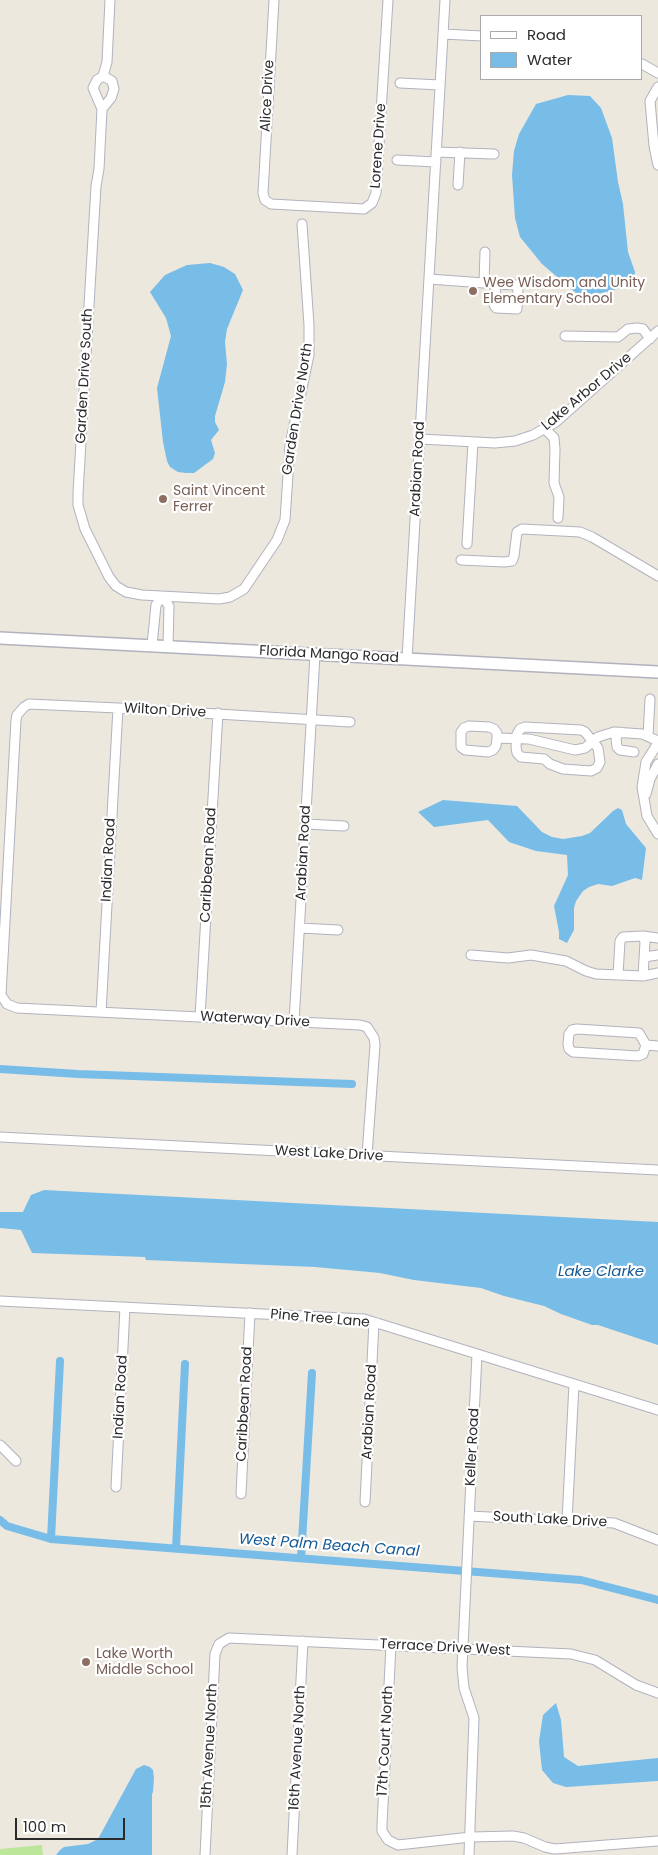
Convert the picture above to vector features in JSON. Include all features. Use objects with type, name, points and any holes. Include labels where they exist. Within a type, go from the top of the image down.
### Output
[{"type":"street","name":"Garden Drive South","points":[[110,0],[107,62],[103,76],[97,80],[94,88],[102,108],[78,505],[85,529],[112,582],[120,589],[131,594],[162,596]]},
{"type":"street","name":"Alice Drive","points":[[263,193],[274,0]]},
{"type":"street","name":"Lorene Drive","points":[[263,193],[265,200],[271,204],[364,209],[372,203],[376,193],[388,0]]},
{"type":"street","name":"Arabian Road","points":[[407,659],[445,0]]},
{"type":"street","points":[[443,34],[480,36]]},
{"type":"street","points":[[643,65],[658,73]]},
{"type":"street","name":"Garden Drive South","points":[[102,108],[111,98],[114,89],[112,81],[103,76]]},
{"type":"street","points":[[400,83],[440,85]]},
{"type":"street","points":[[658,87],[650,101],[654,146],[658,164]]},
{"type":"street","points":[[436,152],[494,154]]},
{"type":"street","points":[[458,185],[460,152]]},
{"type":"street","points":[[397,160],[436,162]]},
{"type":"street","name":"Garden Drive North","points":[[162,596],[219,599],[235,595],[248,584],[282,530],[290,445],[309,355],[309,325],[302,224]]},
{"type":"street","points":[[484,283],[485,252]]},
{"type":"street","points":[[429,280],[516,285],[518,288],[517,309],[496,308],[494,304],[496,284]]},
{"type":"street","points":[[565,336],[618,337],[628,330],[637,328],[643,329],[650,339]]},
{"type":"street","name":"Lake Arbor Drive","points":[[420,439],[495,443],[514,441],[533,435],[556,422],[658,331]]},
{"type":"street","points":[[545,429],[554,438],[555,444],[554,483],[560,497],[558,518]]},
{"type":"street","points":[[466,544],[473,442]]},
{"type":"street","points":[[461,560],[512,561],[517,532],[522,529],[580,532],[592,537],[658,576]]},
{"type":"street","points":[[152,646],[156,605],[162,596],[169,606],[168,646]]},
{"type":"street","name":"Florida Mango Road","points":[[0,638],[658,672]]},
{"type":"street","name":"Arabian Road","points":[[294,1022],[315,654]]},
{"type":"street","points":[[648,736],[650,698]]},
{"type":"street","name":"Wilton Drive","points":[[11,1006],[3,1000],[1,995],[16,720],[20,710],[29,704],[218,713],[350,722]]},
{"type":"street","name":"Indian Road","points":[[101,1012],[118,708]]},
{"type":"street","name":"Caribbean Road","points":[[200,1017],[218,713]]},
{"type":"street","points":[[526,727],[581,730],[593,740],[598,748],[600,762],[597,768],[590,771],[563,769],[544,760],[521,757],[517,753],[516,739],[520,729],[526,727]]},
{"type":"street","points":[[618,732],[616,747],[620,750],[634,752]]},
{"type":"street","points":[[497,738],[547,742],[575,750],[585,748],[603,734],[618,732],[648,736],[658,742],[646,762],[642,787],[647,816],[658,834]]},
{"type":"street","points":[[644,799],[650,778],[658,764]]},
{"type":"street","points":[[306,824],[344,826]]},
{"type":"street","points":[[300,928],[338,930]]},
{"type":"street","points":[[643,936],[643,976]]},
{"type":"street","points":[[618,975],[620,941],[623,937],[643,936],[658,938]]},
{"type":"street","points":[[471,955],[508,958],[531,955],[566,961],[591,973],[643,976],[658,973]]},
{"type":"street","points":[[644,957],[658,955]]},
{"type":"street","name":"Waterway Drive","points":[[11,1006],[360,1025],[367,1027],[372,1032],[375,1045],[367,1156]]},
{"type":"street","points":[[577,1029],[638,1033],[646,1045],[643,1054],[638,1056],[573,1052],[568,1044],[569,1034],[572,1030],[577,1029]]},
{"type":"street","points":[[646,1045],[658,1046]]},
{"type":"street","name":"West Lake Drive","points":[[0,1137],[658,1170]]},
{"type":"street","name":"Pine Tree Lane","points":[[0,1301],[364,1319],[658,1410]]},
{"type":"street","name":"Indian Road","points":[[116,1487],[125,1307]]},
{"type":"street","name":"Caribbean Road","points":[[241,1494],[250,1313]]},
{"type":"street","name":"Arabian Road","points":[[365,1502],[374,1322]]},
{"type":"street","name":"Keller Road","points":[[469,1855],[474,1718],[462,1678],[478,1354]]},
{"type":"street","points":[[567,1520],[574,1384]]},
{"type":"street","points":[[0,1445],[16,1461]]},
{"type":"street","name":"South Lake Drive","points":[[469,1516],[614,1523],[658,1540]]},
{"type":"street","points":[[658,1532],[658,1540]]},
{"type":"street","name":"Terrace Drive West","points":[[223,1640],[234,1637],[571,1654],[583,1656],[606,1666],[636,1685],[658,1693]]},
{"type":"street","name":"15th Avenue North","points":[[204,1855],[215,1654],[223,1640]]},
{"type":"street","name":"16th Avenue North","points":[[292,1855],[303,1641]]},
{"type":"street","name":"17th Court North","points":[[391,1645],[382,1825],[384,1836],[398,1845],[470,1837]]},
{"type":"street","points":[[470,1837],[519,1837],[544,1847],[555,1849],[658,1841]]},
{"type":"green space","points":[[42,1845],[43,1855],[0,1855],[0,1849]]},
{"type":"water","points":[[568,95],[590,96],[601,108],[612,138],[623,204],[628,252],[635,272],[634,280],[621,288],[594,295],[576,293],[542,264],[520,237],[515,218],[512,175],[514,151],[519,134],[536,104]]},
{"type":"water","points":[[210,263],[224,267],[235,274],[243,290],[227,329],[225,342],[227,364],[225,382],[215,416],[215,422],[219,430],[211,440],[215,453],[213,459],[194,473],[178,472],[170,467],[167,461],[157,388],[171,336],[166,318],[150,292],[165,275],[187,265]]},
{"type":"water","points":[[443,800],[517,806],[542,832],[552,837],[563,839],[590,833],[618,808],[622,810],[626,824],[646,848],[642,880],[635,878],[612,886],[598,884],[583,891],[576,901],[574,908],[574,930],[567,943],[559,939],[554,906],[568,875],[567,855],[536,851],[509,842],[488,820],[434,827],[418,812]]},
{"type":"water","name":"Lake Clarke","points":[[44,1190],[658,1222],[658,1345],[598,1325],[592,1325],[544,1306],[481,1288],[414,1280],[380,1273],[315,1267],[146,1260],[145,1257],[32,1253],[21,1230],[0,1228],[0,1212],[23,1212],[31,1195]]},
{"type":"water","points":[[556,1703],[561,1720],[564,1757],[578,1766],[658,1758],[658,1781],[566,1787],[553,1783],[542,1770],[539,1741],[543,1715]]},
{"type":"water","points":[[144,1765],[153,1770],[154,1778],[152,1794],[152,1855],[56,1855],[64,1847],[88,1844],[98,1839],[136,1769]]},
{"type":"waterway","points":[[0,1069],[78,1074],[352,1084]]},
{"type":"waterway","points":[[51,1539],[60,1361]]},
{"type":"waterway","points":[[176,1548],[185,1364]]},
{"type":"waterway","points":[[301,1558],[312,1373]]},
{"type":"waterway","name":"West Palm Beach Canal","points":[[0,1520],[7,1526],[51,1539],[581,1580],[658,1600]]},
{"type":"place","name":"Wee Wisdom and Unity Elementary School","points":[[473,291]]},
{"type":"place","name":"Saint Vincent Ferrer","points":[[163,499]]},
{"type":"place","name":"Lake Worth Middle School","points":[[86,1662]]}]
